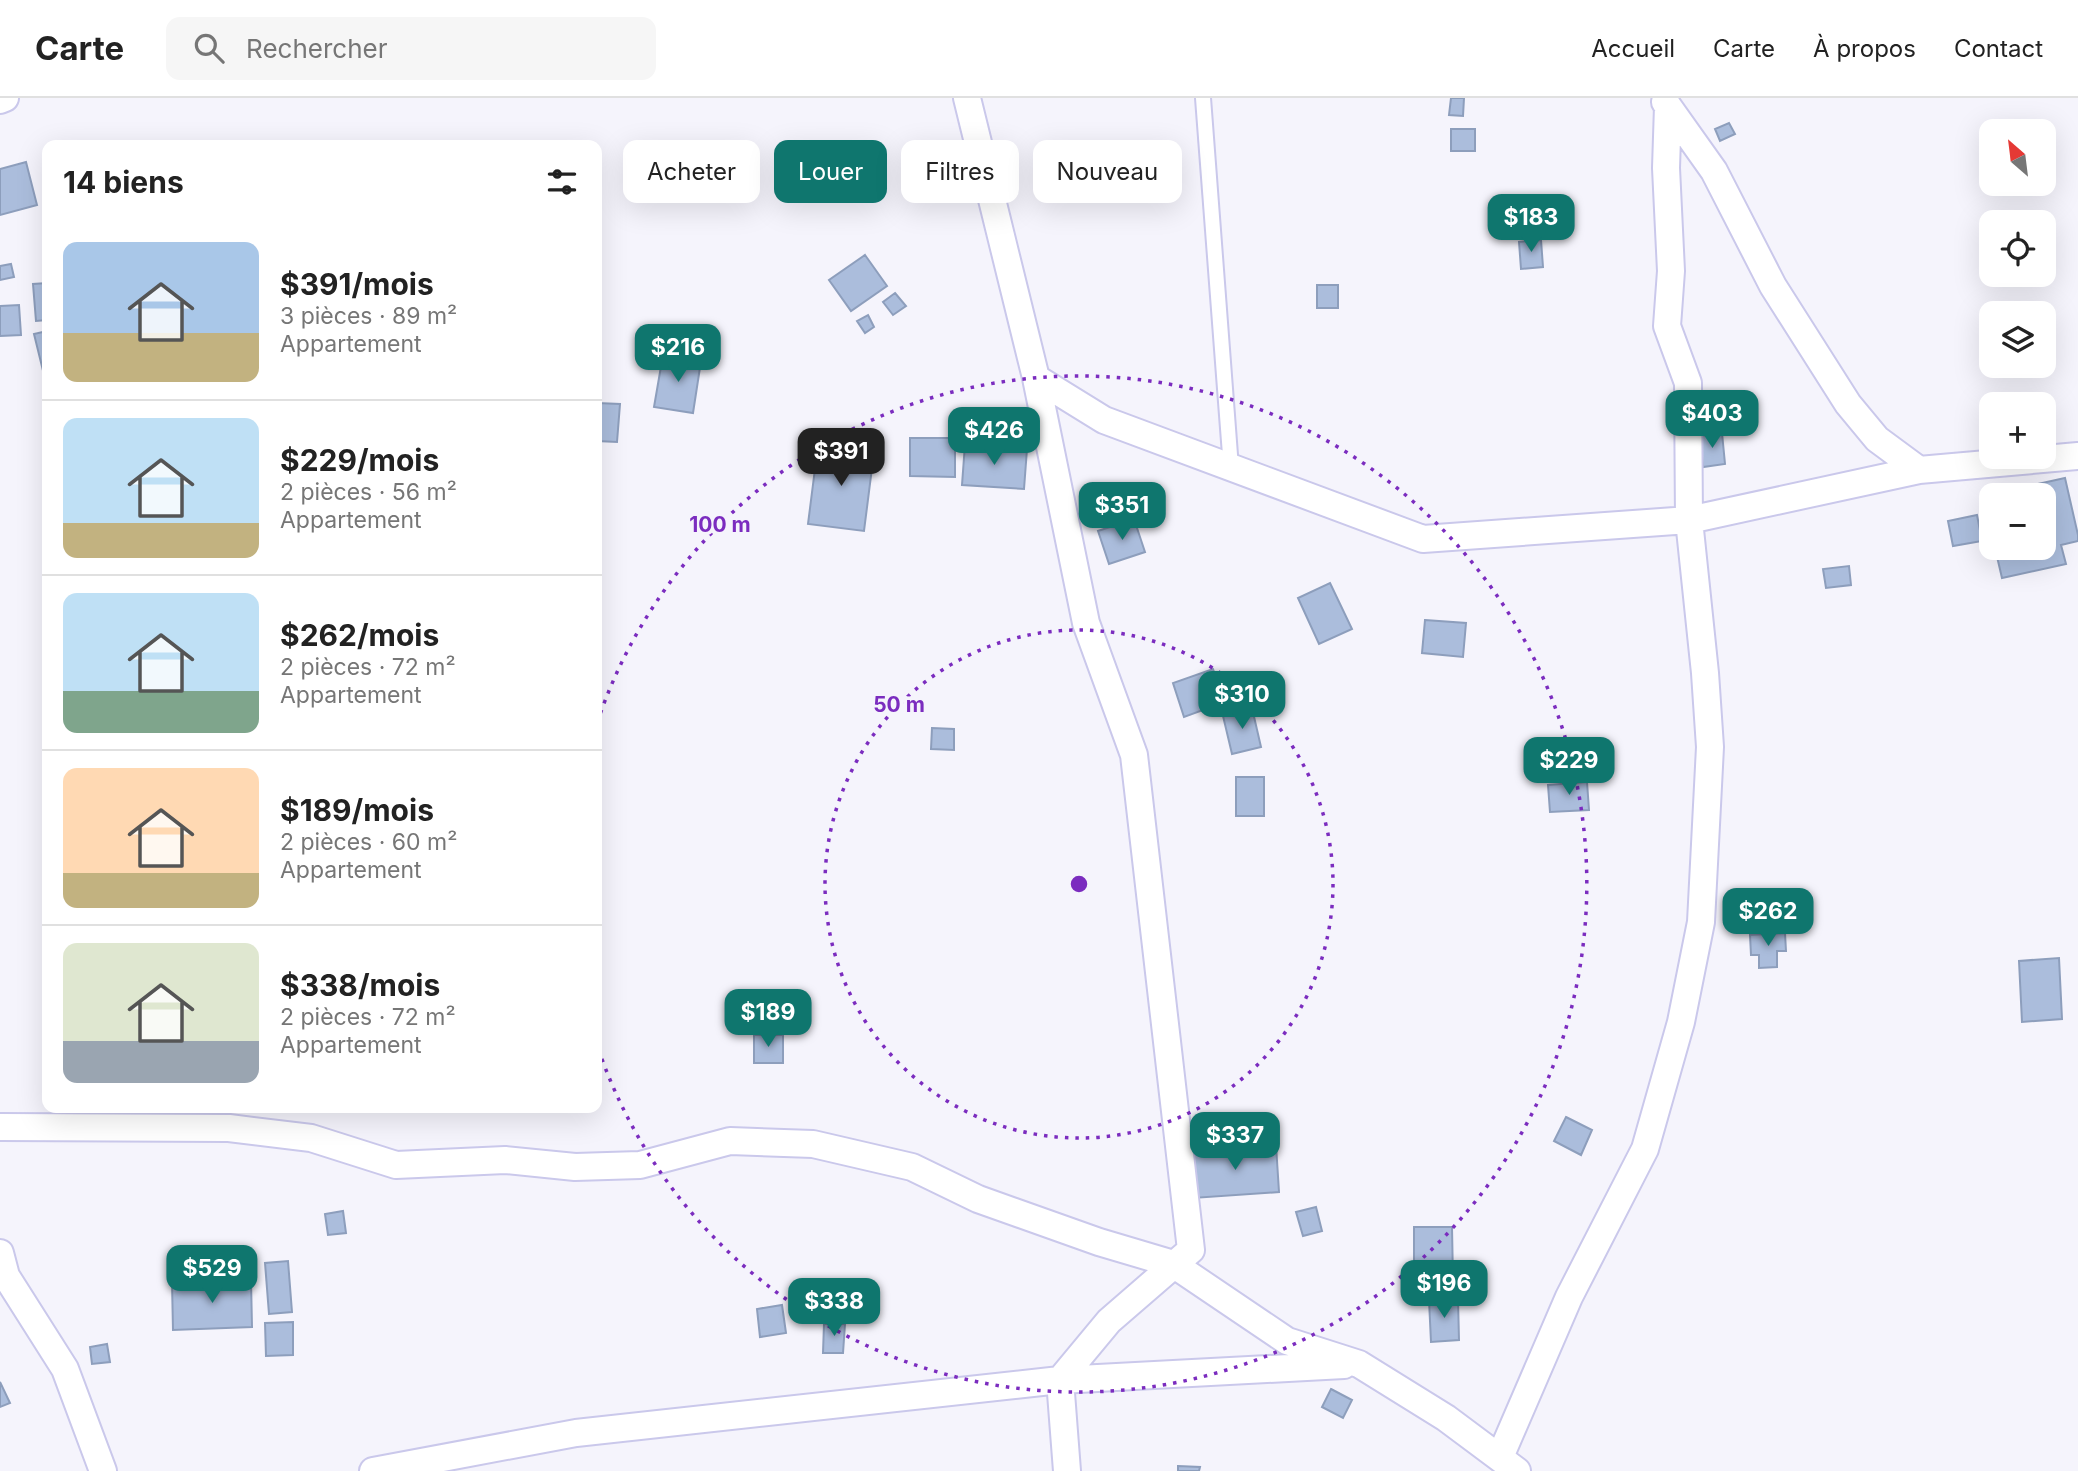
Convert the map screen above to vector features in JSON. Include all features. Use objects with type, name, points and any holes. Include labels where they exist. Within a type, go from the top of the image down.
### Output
[{"type":"street","points":[[967,98],[1036,378],[1086,622],[1134,755],[1191,1250],[1109,1321],[1060,1380],[1067,1471]]},
{"type":"street","points":[[0,1127],[229,1128],[310,1138],[396,1165],[505,1160],[575,1167],[640,1165],[730,1141],[814,1144],[912,1167],[978,1199],[1099,1242],[1173,1264],[1287,1340],[1359,1364],[1446,1418],[1508,1464],[1569,1297],[1645,1149],[1681,1022],[1701,922],[1710,747],[1689,520],[1688,383],[1667,326],[1671,271],[1665,102]]},
{"type":"street","points":[[1665,102],[1714,171],[1773,286],[1847,404],[1877,439],[1919,470]]},
{"type":"street","points":[[1666,168],[1714,171]]},
{"type":"street","points":[[1036,378],[1104,420],[1423,539],[1689,520],[1919,470],[2078,456]]},
{"type":"street","points":[[0,1253],[6,1276],[65,1369],[103,1471]]},
{"type":"street","points":[[373,1471],[576,1433],[1060,1380],[1359,1364]]},
{"type":"lane","points":[[1203,98],[1231,468]]},
{"type":"building","points":[[1451,98],[1464,98],[1463,116],[1449,115]]},
{"type":"building","points":[[1729,123],[1735,134],[1720,141],[1715,129]]},
{"type":"building","points":[[1451,129],[1475,129],[1475,151],[1451,151]]},
{"type":"building","points":[[26,162],[37,205],[0,215],[0,169]]},
{"type":"building","points":[[1541,240],[1543,267],[1521,269],[1519,242]]},
{"type":"building","points":[[865,255],[887,286],[851,311],[829,280]]},
{"type":"building","points":[[11,264],[14,277],[0,280],[0,266]]},
{"type":"building","points":[[42,283],[42,320],[36,321],[33,284]]},
{"type":"building","points":[[1317,285],[1338,285],[1338,308],[1317,308]]},
{"type":"building","points":[[895,293],[906,306],[893,315],[883,302]]},
{"type":"building","points":[[19,305],[21,335],[0,336],[0,306]]},
{"type":"building","points":[[868,315],[874,327],[865,333],[857,321]]},
{"type":"building","points":[[42,332],[42,367],[34,334]]},
{"type":"building","points":[[663,355],[701,361],[693,413],[654,407]]},
{"type":"building","points":[[602,403],[620,404],[617,442],[602,441]]},
{"type":"building","points":[[1722,433],[1725,464],[1703,467],[1700,436]]},
{"type":"building","points":[[910,438],[955,438],[955,477],[910,476]]},
{"type":"building","points":[[965,444],[1027,449],[1024,489],[962,485]]},
{"type":"building","points":[[818,445],[874,452],[864,531],[808,524]]},
{"type":"building","points":[[2065,478],[2078,541],[2061,545],[2066,564],[2002,578],[1998,560],[2056,560],[2056,483],[2042,483]]},
{"type":"building","points":[[1977,515],[1979,542],[1953,546],[1948,521]]},
{"type":"building","points":[[1134,519],[1145,552],[1109,564],[1098,531]]},
{"type":"building","points":[[1849,566],[1851,585],[1826,588],[1823,569]]},
{"type":"building","points":[[1330,583],[1352,629],[1319,644],[1298,598]]},
{"type":"building","points":[[1425,620],[1466,623],[1463,657],[1422,653]]},
{"type":"building","points":[[1213,669],[1225,702],[1184,717],[1173,683]]},
{"type":"building","points":[[1252,708],[1261,747],[1232,754],[1223,716]]},
{"type":"building","points":[[932,728],[954,729],[954,750],[931,749]]},
{"type":"building","points":[[1236,777],[1264,777],[1264,816],[1236,816]]},
{"type":"building","points":[[1587,782],[1589,810],[1550,812],[1548,785]]},
{"type":"building","points":[[1785,933],[1786,951],[1777,951],[1777,967],[1759,968],[1759,955],[1751,955],[1750,935]]},
{"type":"building","points":[[2059,958],[2062,1019],[2022,1022],[2019,961]]},
{"type":"building","points":[[754,1035],[783,1035],[783,1063],[754,1063]]},
{"type":"building","points":[[1566,1117],[1592,1130],[1581,1155],[1554,1141]]},
{"type":"building","points":[[1276,1145],[1279,1192],[1193,1198],[1191,1151]]},
{"type":"building","points":[[1316,1207],[1322,1231],[1303,1236],[1296,1212]]},
{"type":"building","points":[[343,1211],[346,1233],[328,1235],[325,1214]]},
{"type":"building","points":[[1414,1227],[1452,1227],[1453,1280],[1414,1281]]},
{"type":"building","points":[[288,1261],[292,1312],[269,1314],[265,1263]]},
{"type":"building","points":[[251,1280],[252,1327],[173,1330],[172,1282]]},
{"type":"building","points":[[1458,1299],[1459,1340],[1431,1342],[1429,1300]]},
{"type":"building","points":[[782,1305],[786,1333],[760,1337],[757,1309]]},
{"type":"building","points":[[293,1322],[293,1355],[266,1356],[265,1323]]},
{"type":"building","points":[[824,1324],[845,1324],[843,1353],[823,1353]]},
{"type":"building","points":[[107,1344],[110,1362],[92,1364],[90,1347]]},
{"type":"building","points":[[0,1382],[10,1403],[0,1407]]},
{"type":"building","points":[[1331,1389],[1352,1400],[1343,1418],[1322,1407]]},
{"type":"building","points":[[1178,1466],[1200,1467],[1199,1471],[1178,1471]]}]
